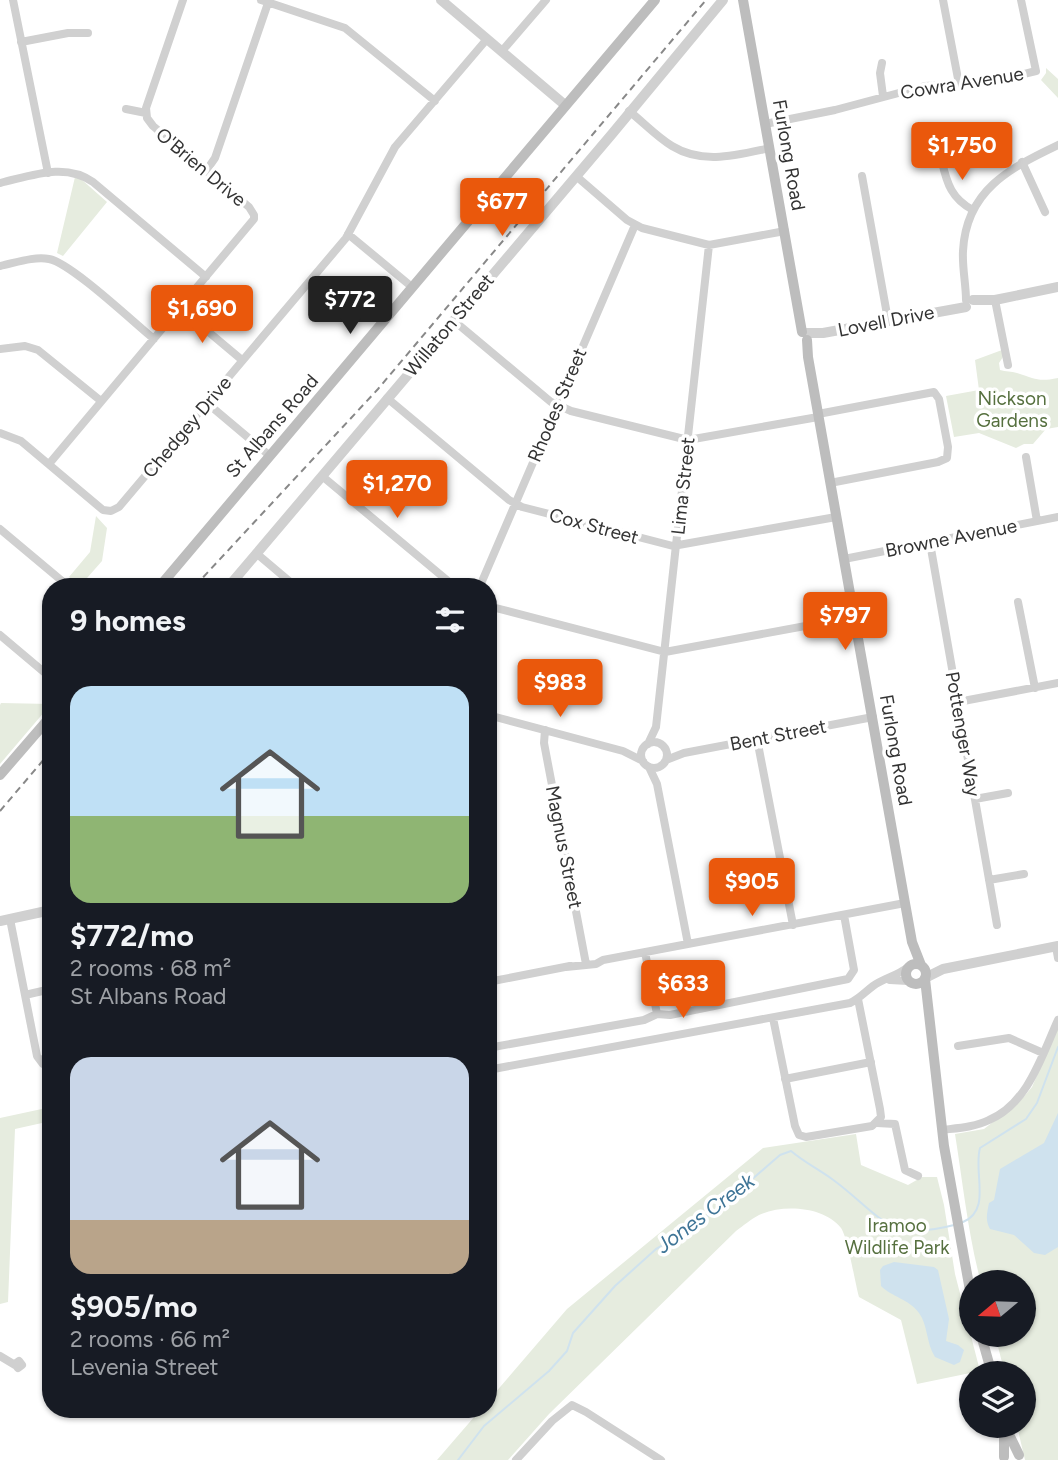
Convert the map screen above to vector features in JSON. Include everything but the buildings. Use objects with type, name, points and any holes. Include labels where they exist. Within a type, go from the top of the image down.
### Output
[{"type":"main road","name":"St Albans Road","points":[[167,578],[655,0]]},
{"type":"main road","name":"Furlong Road","points":[[743,0],[927,1014],[953,1203],[966,1270]]},
{"type":"main road","points":[[0,775],[42,726]]},
{"type":"main road","points":[[918,970],[920,983],[911,982],[905,972],[918,970]]},
{"type":"main road","name":"Furlong Road","points":[[911,982],[927,1014]]},
{"type":"main road","points":[[1003,1459],[1004,1438]]},
{"type":"main road","points":[[1011,1438],[1021,1457]]},
{"type":"main road","points":[[1003,1459],[1009,1453],[1021,1457]]},
{"type":"street","points":[[13,0],[48,173]]},
{"type":"street","name":"O'Brien Drive","points":[[183,0],[146,113],[149,123],[249,207],[254,215],[253,221],[206,277]]},
{"type":"street","points":[[441,0],[565,105]]},
{"type":"street","points":[[502,51],[546,0]]},
{"type":"street","name":"Willaton Street","points":[[236,578],[723,0]]},
{"type":"street","points":[[943,0],[959,84]]},
{"type":"street","name":"Cowra Avenue","points":[[765,124],[835,110],[925,86],[992,82],[1036,71],[1021,0]]},
{"type":"street","points":[[206,171],[215,158],[264,1],[345,28],[435,101]]},
{"type":"street","points":[[22,42],[68,33],[88,33]]},
{"type":"street","name":"Chedgey Drive","points":[[49,464],[103,510],[111,511],[119,507],[348,234],[395,147],[486,39]]},
{"type":"street","points":[[882,63],[880,72],[883,96]]},
{"type":"street","points":[[126,109],[146,113]]},
{"type":"street","points":[[629,111],[670,145],[696,155],[712,158],[770,148]]},
{"type":"street","points":[[969,302],[962,252],[973,210],[997,179],[1022,162],[1058,145]]},
{"type":"street","points":[[942,162],[946,181],[954,197],[973,210]]},
{"type":"street","points":[[1022,162],[1045,212]]},
{"type":"street","points":[[0,183],[66,170],[86,177],[206,277],[49,464],[22,441],[0,433]]},
{"type":"street","points":[[576,176],[635,225],[709,244],[785,231]]},
{"type":"street","points":[[862,176],[888,320]]},
{"type":"street","name":"Rhodes Street","points":[[483,578],[635,225]]},
{"type":"street","points":[[348,234],[412,287]]},
{"type":"street","name":"Lima Street","points":[[646,745],[656,727],[709,244]]},
{"type":"street","points":[[0,266],[38,258],[57,261],[72,270],[154,339]]},
{"type":"street","name":"Lovell Drive","points":[[805,336],[969,302],[1058,287]]},
{"type":"street","points":[[991,300],[1007,365]]},
{"type":"street","points":[[180,308],[242,360]]},
{"type":"street","points":[[453,320],[558,406],[688,440],[934,392],[939,399],[948,447],[947,458],[830,483]]},
{"type":"street","points":[[0,349],[24,346],[37,350],[101,401]]},
{"type":"street","name":"Cox Street","points":[[387,398],[515,504],[676,546],[836,517]]},
{"type":"street","points":[[207,403],[270,456]]},
{"type":"street","points":[[1026,457],[1037,521]]},
{"type":"street","points":[[322,476],[444,578]]},
{"type":"street","name":"Browne Avenue","points":[[844,559],[1058,517]]},
{"type":"street","points":[[0,530],[58,578]]},
{"type":"street","name":"Pottenger Way","points":[[930,542],[997,925]]},
{"type":"street","points":[[257,553],[286,578]]},
{"type":"street","points":[[1018,603],[1035,688]]},
{"type":"street","points":[[497,608],[664,652],[855,617]]},
{"type":"street","points":[[0,635],[42,670]]},
{"type":"street","points":[[958,702],[1058,683]]},
{"type":"street","points":[[497,717],[623,751],[656,768],[664,763]]},
{"type":"street","name":"Bent Street","points":[[664,763],[684,753],[873,717]]},
{"type":"street","name":"Lima Street","points":[[656,727],[664,747]]},
{"type":"street","name":"Magnus Street","points":[[545,730],[544,743],[585,962]]},
{"type":"street","points":[[758,739],[793,925]]},
{"type":"street","points":[[623,751],[655,742],[664,747],[664,763],[657,784]]},
{"type":"street","points":[[646,745],[641,754],[657,784],[688,944]]},
{"type":"street","name":"Bent Street","points":[[664,747],[684,753]]},
{"type":"street","points":[[975,799],[1009,793]]},
{"type":"street","points":[[989,880],[1024,874]]},
{"type":"street","points":[[497,980],[905,903]]},
{"type":"street","points":[[42,912],[5,920],[25,995],[37,1056],[42,1063]]},
{"type":"street","points":[[497,1046],[648,1019],[657,1012],[676,1012],[848,979],[854,970],[844,915]]},
{"type":"street","points":[[497,1068],[830,1007],[859,999],[882,981],[918,970],[943,969],[1057,946],[1058,958]]},
{"type":"street","points":[[645,952],[657,1012]]},
{"type":"street","points":[[882,981],[894,979],[911,982]]},
{"type":"street","points":[[25,995],[42,991]]},
{"type":"street","points":[[773,1018],[799,1135],[806,1137],[872,1126],[881,1117],[859,999]]},
{"type":"street","points":[[942,1130],[986,1122],[1014,1104],[1026,1088],[1058,1020]]},
{"type":"street","points":[[957,1046],[1009,1038],[1043,1053]]},
{"type":"street","points":[[785,1079],[871,1062]]},
{"type":"street","points":[[877,1123],[895,1124],[905,1170],[918,1175]]},
{"type":"street","points":[[3,1358],[16,1363]]},
{"type":"street","points":[[516,1460],[572,1405],[661,1460]]},
{"type":"green space","points":[[1046,68],[1058,79],[1058,98],[1041,80]]},
{"type":"green space","points":[[75,177],[81,179],[107,202],[63,256],[57,253]]},
{"type":"green space","name":"Nickson Gardens","points":[[1002,350],[1000,370],[1037,379],[1058,378],[1058,427],[1046,429],[1033,444],[1016,448],[979,433],[954,437],[946,396],[979,390],[975,360]]},
{"type":"green space","points":[[96,516],[107,528],[102,561],[87,578],[70,578],[90,552]]},
{"type":"green space","points":[[42,704],[42,715],[0,764],[0,705]]},
{"type":"green space","points":[[1058,1028],[1058,1460],[1025,1460],[1020,1438],[1036,1438],[1036,1361],[1002,1361],[998,1348],[1036,1348],[1036,1270],[977,1270],[955,1134],[984,1129],[1022,1099],[1032,1087]]},
{"type":"green space","points":[[42,1109],[42,1123],[15,1129],[8,1302],[0,1304],[0,1118]]},
{"type":"green space","name":"Iramoo Wildlife Park","points":[[856,1134],[861,1165],[908,1185],[922,1177],[937,1177],[959,1290],[959,1348],[974,1348],[977,1361],[959,1361],[959,1375],[917,1384],[901,1320],[859,1297],[841,1228],[834,1221],[814,1211],[791,1208],[768,1211],[736,1231],[549,1414],[508,1460],[437,1460],[473,1418],[497,1418],[497,1391],[567,1309],[763,1148]]},
{"type":"water","points":[[1058,1113],[1058,1247],[1045,1255],[1034,1253],[1014,1235],[990,1229],[987,1213],[989,1203],[994,1200],[1000,1169],[1044,1143]]},
{"type":"water","points":[[894,1262],[934,1267],[938,1270],[949,1319],[946,1341],[964,1350],[959,1362],[954,1365],[935,1357],[919,1313],[910,1304],[881,1286],[880,1270]]},
{"type":"waterway","name":"Jones Creek","points":[[963,1222],[977,1209],[980,1148],[1026,1119],[1037,1103],[1058,1047]]},
{"type":"waterway","name":"Jones Creek","points":[[497,1415],[549,1371],[567,1351],[573,1333],[615,1286],[656,1249],[685,1233],[721,1206],[780,1155],[791,1151],[832,1179],[874,1214],[898,1228],[931,1230],[954,1225]]},
{"type":"waterway","name":"Jones Creek","points":[[458,1460],[493,1418]]},
{"type":"railway","points":[[202,578],[378,389],[706,0]]},
{"type":"railway","points":[[0,811],[42,762]]}]
